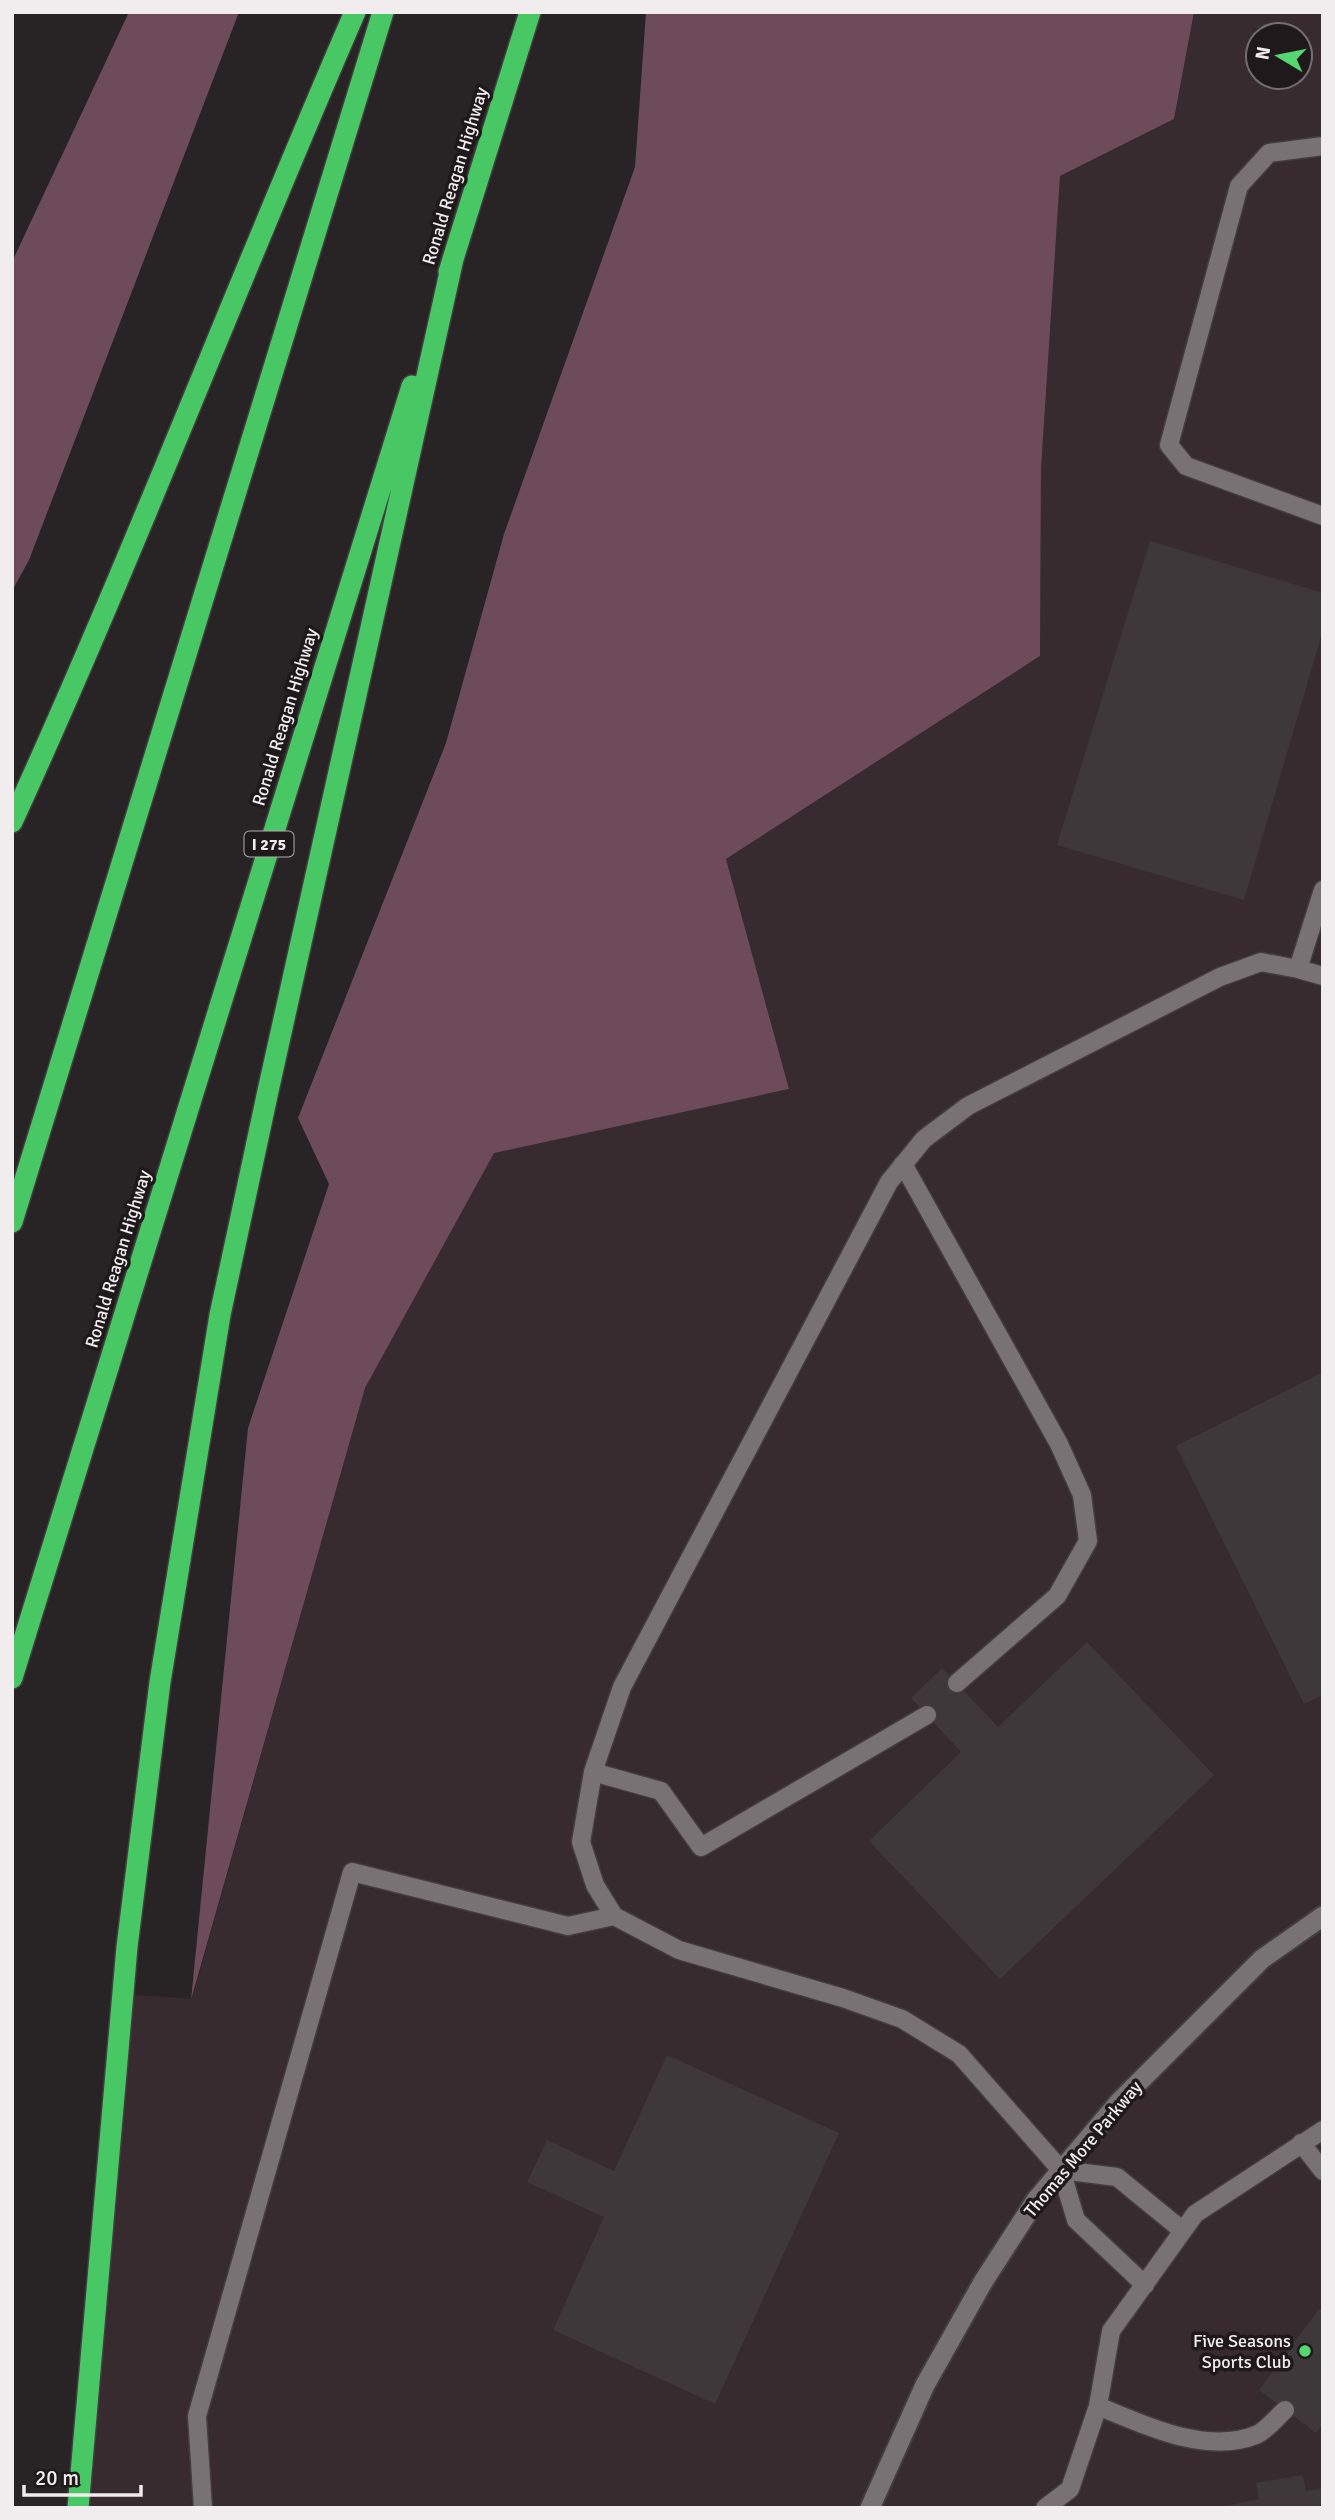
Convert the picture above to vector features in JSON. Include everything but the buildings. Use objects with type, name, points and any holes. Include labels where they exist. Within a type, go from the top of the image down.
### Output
[{"type":"highway","points":[[12,822],[72,692],[288,167],[355,12]]},
{"type":"highway","points":[[12,1222],[383,12]]},
{"type":"highway","name":"Ronald Reagan Highway","points":[[12,1678],[530,12]]},
{"type":"highway","points":[[78,2508],[127,1947],[160,1682],[220,1315],[453,259]]},
{"type":"street","name":"Thomas More Parkway","points":[[870,2508],[925,2385],[984,2282],[1036,2200],[1120,2101],[1262,1959],[1323,1916]]},
{"type":"lane","points":[[1323,146],[1269,153],[1240,186],[1169,445],[1186,466],[1323,516]]},
{"type":"lane","points":[[1298,969],[1323,890]]},
{"type":"lane","points":[[1145,2285],[1076,2220],[1061,2170],[959,2054],[902,2019],[843,1998],[679,1950],[614,1916],[596,1885],[581,1842],[593,1772],[622,1687],[889,1182],[924,1139],[968,1105],[1220,977],[1261,962],[1323,976]]},
{"type":"lane","points":[[903,1164],[1059,1444],[1082,1495],[1088,1541],[1057,1596],[957,1684]]},
{"type":"lane","points":[[593,1772],[661,1791],[701,1847],[926,1715]]},
{"type":"lane","points":[[203,2508],[197,2416],[352,1872],[568,1926],[614,1916]]},
{"type":"lane","points":[[1045,2508],[1070,2489],[1098,2406],[1111,2331],[1195,2214],[1323,2130]]},
{"type":"lane","points":[[1301,2143],[1323,2171]]},
{"type":"lane","points":[[1061,2170],[1117,2177],[1183,2231]]},
{"type":"lane","points":[[1098,2406],[1167,2435],[1220,2441],[1257,2434],[1285,2410]]},
{"type":"shaded area","points":[[129,12],[239,12],[29,560],[12,591],[12,262]]},
{"type":"shaded area","points":[[646,12],[1194,12],[1174,119],[1060,176],[1041,469],[1040,656],[726,859],[789,1089],[494,1153],[365,1388],[191,2000],[248,1428],[329,1184],[298,1118],[446,743],[504,534],[635,167]]},
{"type":"shaded area","points":[[1194,12],[1323,12],[1323,2508],[78,2508],[123,1994],[192,1999],[365,1388],[494,1152],[789,1089],[726,859],[1040,656],[1041,469],[1060,176],[1174,119]]},
{"type":"place","name":"Five Seasons Sports Club","points":[[1305,2351]]}]
